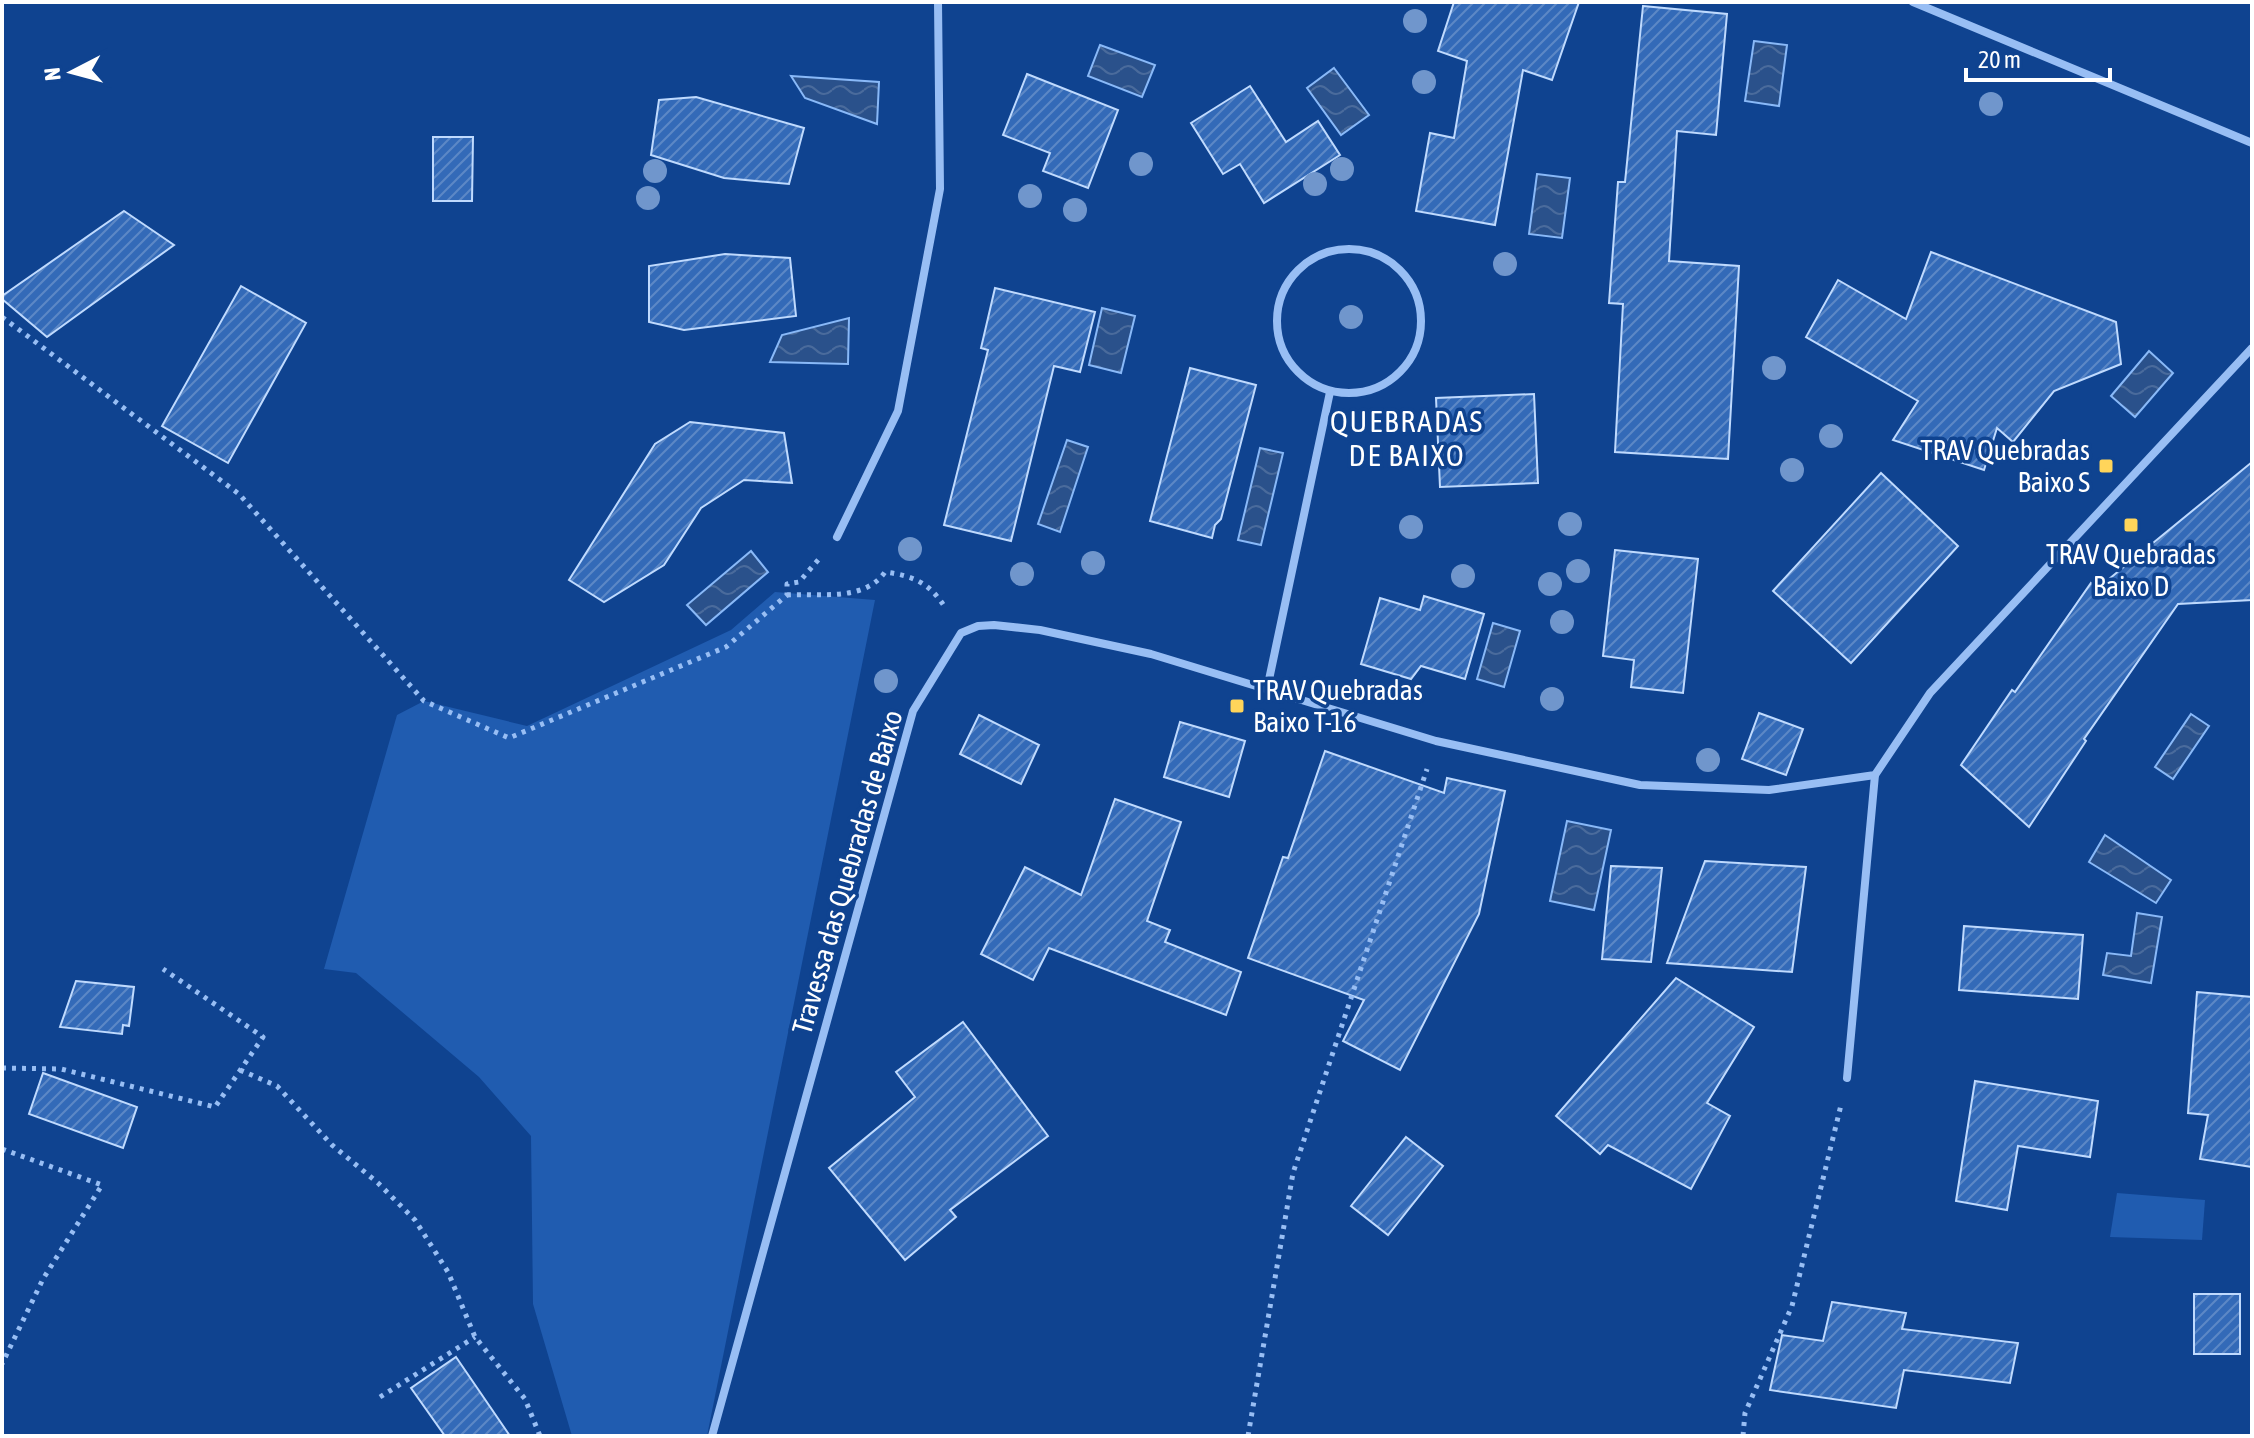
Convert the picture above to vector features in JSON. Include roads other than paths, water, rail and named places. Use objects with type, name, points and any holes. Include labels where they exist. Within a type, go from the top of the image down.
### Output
[{"type":"street","points":[[837,537],[898,411],[940,189],[938,2]]},
{"type":"street","points":[[1913,2],[2252,143]]},
{"type":"street","points":[[1351,248],[1373,252],[1394,263],[1409,280],[1419,301],[1422,323],[1418,345],[1407,365],[1391,381],[1370,391],[1348,394],[1330,392],[1305,379],[1290,362],[1280,342],[1277,319],[1281,297],[1292,276],[1308,261],[1329,251],[1351,248]]},
{"type":"street","points":[[1847,1078],[1875,775],[1930,693],[2252,348]]},
{"type":"street","points":[[1267,689],[1330,392]]},
{"type":"street","name":"Travessa das Quebradas de Baixo","points":[[712,1436],[913,711],[961,633],[978,626],[994,625],[1040,630],[1151,654],[1436,741],[1640,785],[1769,790],[1875,775]]},
{"type":"water","points":[[1754,41],[1787,45],[1779,106],[1745,101]]},
{"type":"water","points":[[1100,45],[1155,65],[1142,97],[1088,76]]},
{"type":"water","points":[[1334,68],[1369,115],[1341,135],[1307,88]]},
{"type":"water","points":[[791,76],[879,82],[877,124],[805,98]]},
{"type":"water","points":[[1537,174],[1570,178],[1562,238],[1529,234]]},
{"type":"water","points":[[1102,308],[1135,316],[1121,373],[1089,365]]},
{"type":"water","points":[[849,318],[848,364],[770,362],[782,335]]},
{"type":"water","points":[[2149,351],[2173,373],[2135,417],[2111,396]]},
{"type":"water","points":[[1067,440],[1088,447],[1060,532],[1038,524]]},
{"type":"water","points":[[1260,448],[1283,453],[1261,545],[1238,540]]},
{"type":"water","points":[[751,551],[768,572],[706,625],[687,605]]},
{"type":"water","points":[[1493,623],[1520,631],[1504,687],[1477,679]]},
{"type":"water","points":[[2191,714],[2209,726],[2173,779],[2155,767]]},
{"type":"water","points":[[1567,821],[1611,830],[1594,910],[1550,901]]},
{"type":"water","points":[[2105,835],[2171,880],[2156,903],[2089,862]]},
{"type":"water","points":[[2137,913],[2162,917],[2151,983],[2103,975],[2107,953],[2131,956]]},
{"type":"place","name":"TRAV Quebradas Baixo S","points":[[2106,466]]},
{"type":"place","name":"TRAV Quebradas Baixo D","points":[[2131,525]]},
{"type":"place","name":"TRAV Quebradas Baixo T-16","points":[[1237,706]]},
{"type":"district","name":"QUEBRADAS DE BAIXO","points":[[1407,439]]}]
